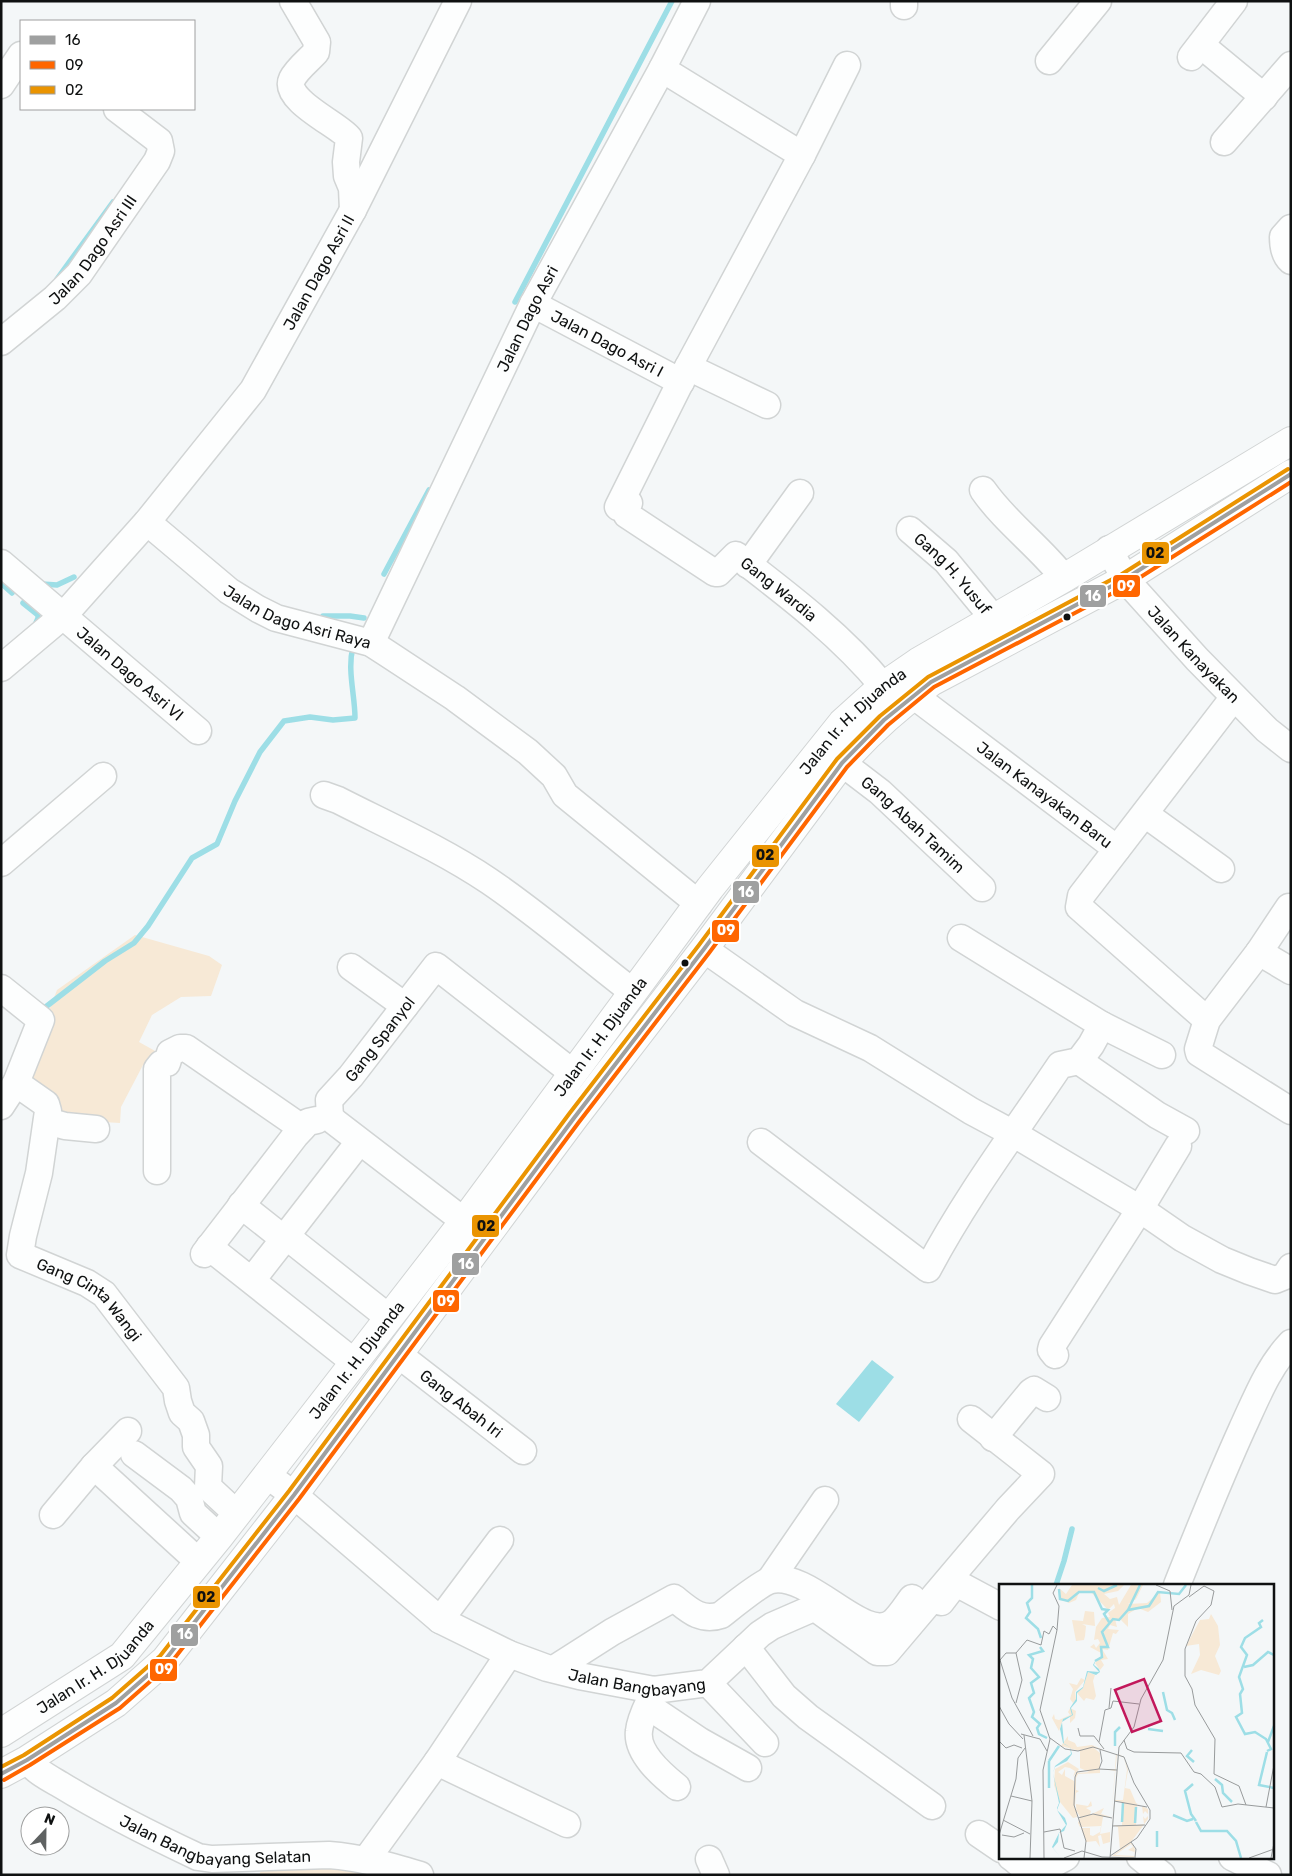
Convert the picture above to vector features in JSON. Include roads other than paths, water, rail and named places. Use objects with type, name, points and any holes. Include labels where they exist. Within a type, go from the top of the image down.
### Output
[{"type":"main road","name":"Jalan Ir. H. Djuanda","points":[[1,1733],[122,1656],[219,1537],[388,1316],[464,1221],[705,896],[842,723],[882,686],[918,662],[1064,578],[1109,549],[1291,441]]},
{"type":"main road","name":"Jalan Ir. H. Djuanda","points":[[1,1774],[27,1760],[116,1704],[165,1660],[294,1495],[516,1197],[704,950],[842,763],[861,742],[931,682],[1125,579],[1291,474]]},
{"type":"main road","points":[[842,723],[861,742]]},
{"type":"main road","points":[[494,1180],[516,1197]]},
{"type":"main road","points":[[140,1634],[165,1660]]},
{"type":"street","points":[[293,1],[317,42],[318,47],[316,52],[294,76],[291,81],[291,87],[306,106],[322,119],[345,132],[349,138],[346,162],[347,176],[352,188],[353,210]]},
{"type":"street","name":"Jalan Dago Asri II","points":[[147,522],[257,383],[353,210],[458,1]]},
{"type":"street","name":"Jalan Dago Asri","points":[[371,643],[533,304],[662,69],[697,1]]},
{"type":"street","points":[[1049,61],[1098,1]]},
{"type":"street","points":[[1234,1],[1196,51],[1264,97]]},
{"type":"street","points":[[1,85],[20,56]]},
{"type":"street","points":[[685,375],[848,65]]},
{"type":"street","points":[[1224,142],[1291,65]]},
{"type":"street","points":[[662,69],[802,155]]},
{"type":"street","name":"Jalan Dago Asri III","points":[[1,342],[55,298],[79,274],[157,161],[161,151],[159,141],[118,110]]},
{"type":"street","points":[[1291,228],[1282,237],[1283,247],[1287,258],[1291,262]]},
{"type":"street","name":"Jalan Dago Asri I","points":[[533,304],[685,375],[767,405]]},
{"type":"street","name":"Gang Wardia","points":[[685,375],[629,493],[626,515],[715,573],[718,573],[736,555],[811,614],[860,659],[882,686]]},
{"type":"street","points":[[983,490],[1005,518],[1034,544],[1064,578]]},
{"type":"street","points":[[748,565],[800,493]]},
{"type":"street","points":[[1,668],[64,615],[147,522]]},
{"type":"street","name":"Jalan Dago Asri Raya","points":[[147,522],[229,591],[258,609],[276,618],[371,643],[455,698],[528,752],[554,776],[565,795],[705,896]]},
{"type":"street","name":"Gang H. Yusuf","points":[[910,530],[946,561],[994,619]]},
{"type":"street","name":"Jalan Kanayakan","points":[[1109,549],[1125,579],[1202,664],[1268,730],[1291,749]]},
{"type":"street","name":"Jalan Dago Asri VI","points":[[1,563],[198,731]]},
{"type":"street","name":"Jalan Kanayakan Baru","points":[[914,695],[1117,849],[1234,697]]},
{"type":"street","name":"Gang Abah Tamim","points":[[842,763],[880,792],[982,888]]},
{"type":"street","points":[[1,863],[103,776]]},
{"type":"street","points":[[324,795],[338,800],[455,860],[488,881],[520,903],[633,992]]},
{"type":"street","points":[[1145,814],[1221,869]]},
{"type":"street","points":[[1117,849],[1081,896],[1079,907],[1207,1020]]},
{"type":"street","points":[[1289,907],[1259,952],[1207,1020],[1198,1049],[1199,1053],[1291,1111]]},
{"type":"street","points":[[961,938],[1102,1025],[1162,1055]]},
{"type":"street","points":[[704,950],[795,1014],[870,1048],[971,1110],[1140,1209],[1182,1238],[1222,1260],[1249,1272],[1275,1280],[1285,1276],[1291,1267]]},
{"type":"street","points":[[1259,952],[1291,971]]},
{"type":"street","name":"Gang Spanyol","points":[[330,1117],[329,1100],[351,1076],[436,966],[574,1073]]},
{"type":"street","points":[[351,967],[405,1006]]},
{"type":"street","points":[[1,988],[41,1020],[16,1083],[1,1106]]},
{"type":"street","points":[[761,1142],[928,1269],[965,1204],[1060,1065],[1079,1061],[1102,1025]]},
{"type":"street","points":[[157,1171],[157,1069],[161,1064],[167,1062],[170,1053],[180,1048],[186,1048],[302,1128]]},
{"type":"street","points":[[1055,1355],[1051,1350],[1052,1346],[1140,1209],[1182,1139],[1157,1115],[1079,1061]]},
{"type":"street","name":"Gang Cinta Wangi","points":[[16,1083],[46,1104],[48,1111],[39,1173],[20,1255],[88,1284],[104,1294],[176,1388],[182,1413],[191,1421],[196,1435],[196,1447],[208,1464],[208,1487],[237,1514]]},
{"type":"street","points":[[354,1362],[252,1280],[207,1250],[241,1205],[308,1122],[330,1117],[464,1221]]},
{"type":"street","points":[[47,1121],[65,1126],[96,1129]]},
{"type":"street","points":[[252,1280],[360,1142]]},
{"type":"street","points":[[241,1205],[388,1316]]},
{"type":"street","points":[[1177,1584],[1256,1398],[1278,1356],[1291,1343]]},
{"type":"street","name":"Gang Abah Iri","points":[[399,1355],[523,1451]]},
{"type":"street","points":[[993,1438],[1031,1392],[1037,1391],[1047,1398]]},
{"type":"street","points":[[887,1652],[1046,1467],[993,1438],[971,1419]]},
{"type":"street","points":[[53,1516],[94,1466],[131,1443],[189,1498],[193,1513],[219,1537]]},
{"type":"street","points":[[94,1466],[199,1562]]},
{"type":"street","name":"Jalan Bangbayang","points":[[267,1475],[294,1495],[440,1620],[509,1654],[651,1698],[708,1683],[760,1634],[772,1626],[811,1609],[818,1610],[877,1652],[887,1652]]},
{"type":"street","points":[[554,1669],[612,1632],[674,1598],[698,1616],[712,1618],[721,1615],[770,1580],[825,1500]]},
{"type":"street","points":[[440,1620],[500,1540]]},
{"type":"street","points":[[770,1580],[789,1579],[809,1589],[860,1622],[876,1627],[892,1623],[932,1574]]},
{"type":"street","points":[[887,1652],[901,1648],[956,1584],[999,1606]]},
{"type":"street","points":[[746,1647],[784,1696],[808,1717],[932,1806]]},
{"type":"street","points":[[366,1860],[437,1762],[509,1654]]},
{"type":"street","points":[[708,1683],[765,1743]]},
{"type":"street","points":[[677,1787],[654,1767],[640,1742],[639,1731],[651,1698],[700,1741],[748,1768]]},
{"type":"street","name":"Jalan Bangbayang Selatan","points":[[27,1760],[38,1771],[89,1802],[198,1857],[212,1859],[329,1855],[366,1860],[420,1875]]},
{"type":"street","points":[[437,1762],[567,1824]]},
{"type":"street","points":[[979,1834],[999,1849]]},
{"type":"street","points":[[1013,1858],[1028,1869],[1039,1870],[1064,1858]]},
{"type":"street","points":[[1141,1858],[1162,1875]]},
{"type":"street","points":[[1234,1858],[1268,1875]]},
{"type":"water","points":[[872,1360],[894,1377],[859,1422],[836,1404]]},
{"type":"waterway","points":[[515,302],[672,1]]},
{"type":"waterway","points":[[57,279],[113,202]]},
{"type":"waterway","points":[[384,574],[429,490]]},
{"type":"waterway","points":[[42,584],[57,585],[74,577]]},
{"type":"waterway","points":[[3,585],[12,593]]},
{"type":"waterway","points":[[23,603],[38,615],[35,625]]},
{"type":"waterway","points":[[323,616],[364,618]]},
{"type":"waterway","points":[[43,1009],[105,961],[134,943],[148,926],[192,858],[217,844],[235,801],[260,752],[284,721],[310,717],[333,720],[355,718],[351,674],[353,647]]},
{"type":"waterway","points":[[1056,1584],[1072,1529]]}]
